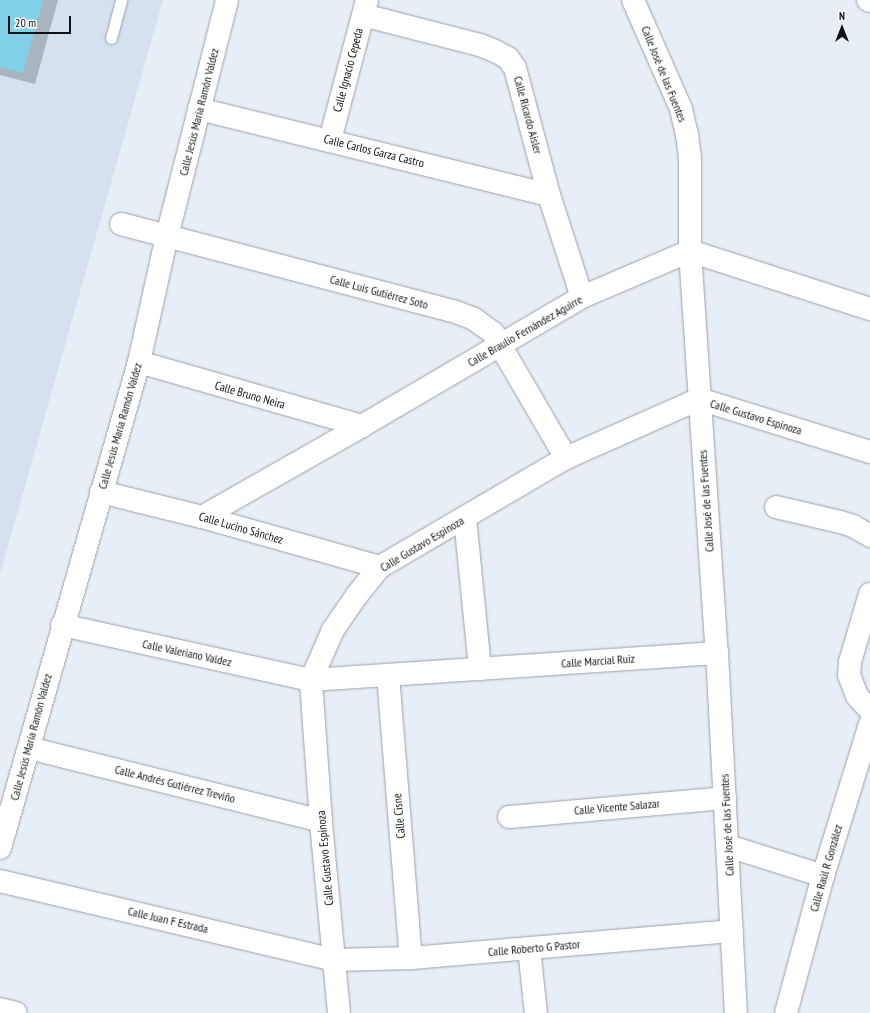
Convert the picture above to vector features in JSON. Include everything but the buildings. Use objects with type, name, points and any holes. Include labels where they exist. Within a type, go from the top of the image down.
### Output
[{"type":"street","name":"Calle Jesús María Ramón Valdez","points":[[0,848],[62,625],[139,362],[167,236],[228,0]]},
{"type":"street","name":"Calle José de las Fuentes","points":[[634,0],[681,109],[687,134],[690,159],[690,251],[726,798],[736,1013]]},
{"type":"street","name":"Calle Ignacio Cepeda","points":[[330,140],[365,8]]},
{"type":"street","name":"Calle Ricardo Aisler","points":[[365,8],[480,45],[498,52],[508,58],[515,68],[549,195],[582,296]]},
{"type":"street","name":"Calle Carlos Garza Castro","points":[[199,109],[549,195]]},
{"type":"street","name":"Calle Luis Gutiérrez Soto","points":[[121,224],[456,312],[474,319],[493,333],[566,458]]},
{"type":"street","name":"Calle Braulio Fernández Aguirre","points":[[202,517],[362,426],[582,296],[690,251]]},
{"type":"street","points":[[690,251],[870,309]]},
{"type":"street","name":"Calle Bruno Neira","points":[[139,362],[362,426]]},
{"type":"street","name":"Calle Gustavo Espinoza","points":[[339,1013],[321,821],[311,680],[333,630],[357,594],[380,567],[566,458],[699,399],[870,452]]},
{"type":"street","name":"Calle Lucino Sánchez","points":[[101,492],[202,517],[380,567]]},
{"type":"street","points":[[776,506],[847,524],[870,536]]},
{"type":"street","points":[[465,518],[480,669]]},
{"type":"street","points":[[870,594],[850,662],[849,675],[857,696],[870,710]]},
{"type":"street","name":"Calle Valeriano Valdez","points":[[62,625],[311,680]]},
{"type":"street","name":"Calle Marcial Ruiz","points":[[311,680],[717,653]]},
{"type":"street","name":"Calle Cisne","points":[[388,675],[411,958]]},
{"type":"street","name":"Calle Raúl R González","points":[[786,1013],[823,876],[870,724]]},
{"type":"street","name":"Calle Andrés Gutiérrez Treviño","points":[[29,748],[321,821]]},
{"type":"street","name":"Calle Vicente Salazar","points":[[509,817],[726,798]]},
{"type":"street","points":[[728,846],[823,876]]},
{"type":"street","name":"Calle Juan F Estrada","points":[[0,881],[335,960]]},
{"type":"street","name":"Calle Roberto G Pastor","points":[[335,960],[411,958],[732,931]]},
{"type":"street","points":[[529,948],[536,1013]]},
{"type":"street","points":[[0,1009],[16,1013]]},
{"type":"lane","points":[[111,38],[121,0]]},
{"type":"shaded area","points":[[0,0],[163,0],[0,574]]}]
